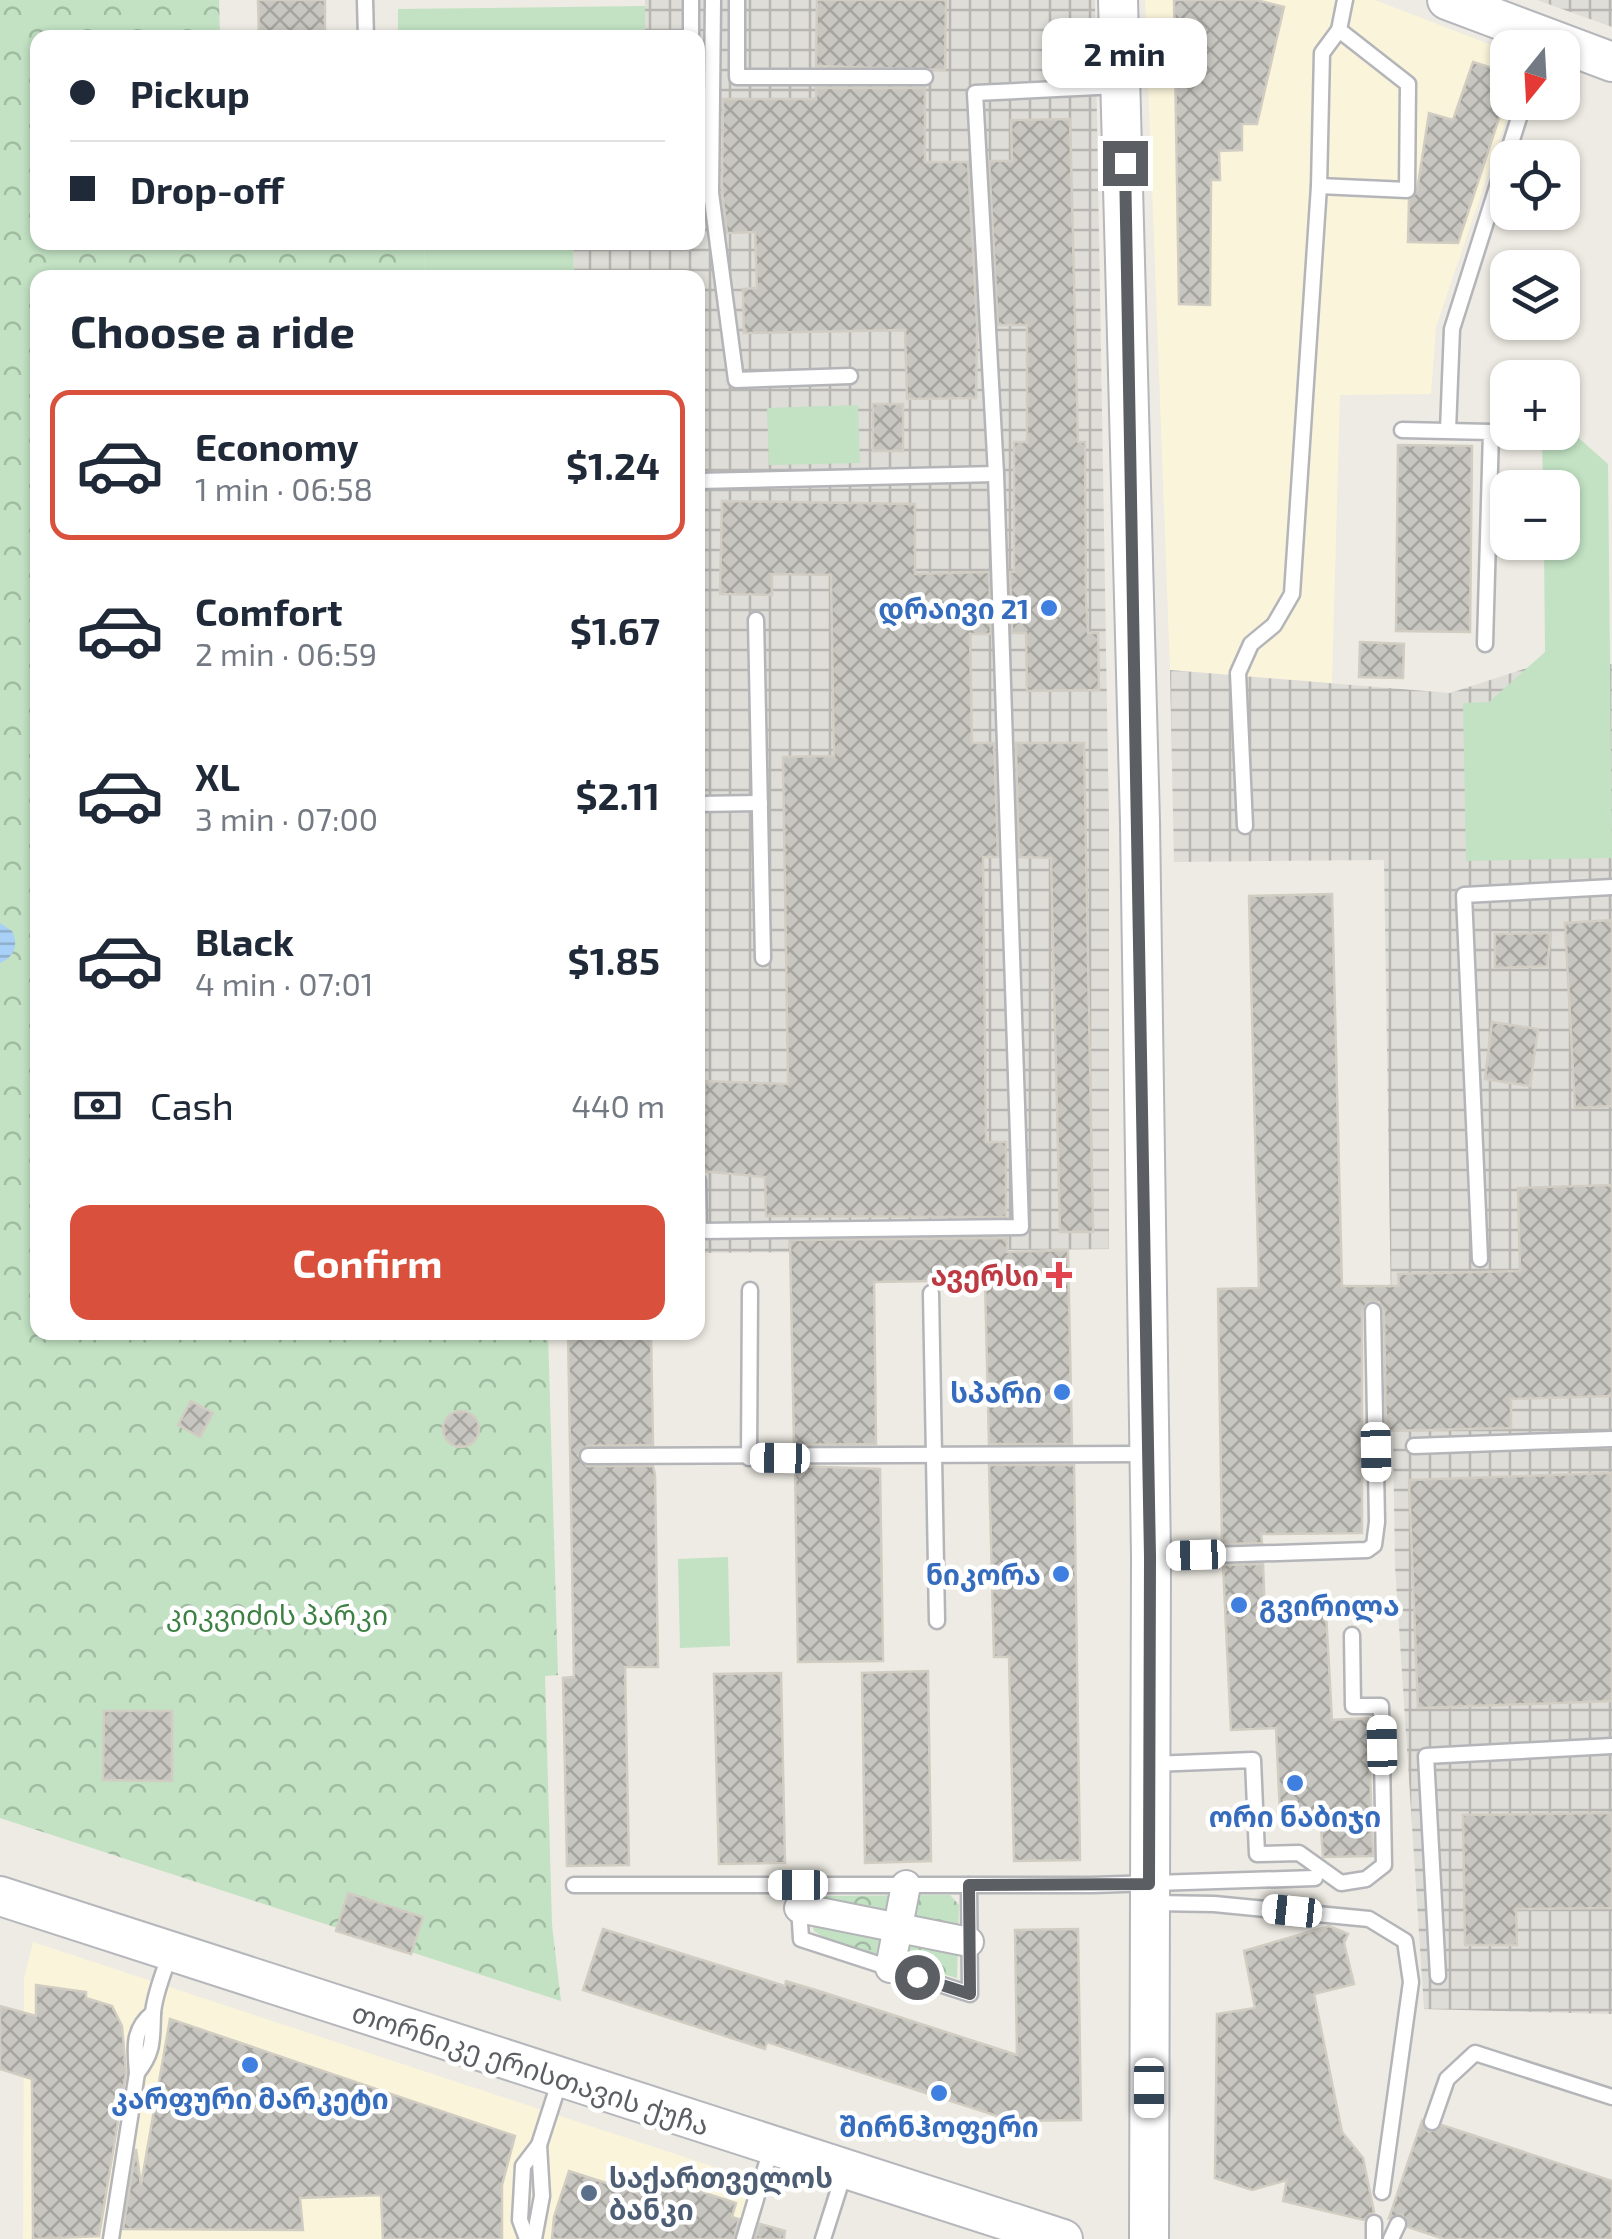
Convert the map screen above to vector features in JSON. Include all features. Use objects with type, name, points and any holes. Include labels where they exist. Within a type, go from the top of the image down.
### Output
[{"type":"street","points":[[1118,0],[1124,85],[1140,802],[1150,1557],[1149,2239]]},
{"type":"street","points":[[1448,0],[1518,30]]},
{"type":"street","points":[[1580,52],[1612,62]]},
{"type":"street","points":[[890,1968],[906,1885]]},
{"type":"street","name":"თორნიკე ერისთავის ქუჩა","points":[[0,1896],[1062,2239]]},
{"type":"street","points":[[799,1897],[898,1928],[970,1942]]},
{"type":"lane","points":[[365,0],[366,30]]},
{"type":"lane","points":[[691,0],[691,30]]},
{"type":"lane","points":[[713,0],[711,193],[736,380],[850,376]]},
{"type":"lane","points":[[737,0],[737,77],[925,77]]},
{"type":"lane","points":[[1245,826],[1238,673],[1251,644],[1274,624],[1292,594],[1319,186],[1322,53],[1340,30],[1345,0]]},
{"type":"lane","points":[[1319,186],[1407,190],[1408,84],[1340,30]]},
{"type":"lane","points":[[705,1231],[1022,1226],[996,474],[974,93],[1124,85]]},
{"type":"lane","points":[[1448,430],[1452,329],[1518,120]]},
{"type":"lane","points":[[1402,430],[1491,432],[1485,644]]},
{"type":"lane","points":[[705,481],[996,474]]},
{"type":"lane","points":[[756,620],[764,958]]},
{"type":"lane","points":[[705,804],[760,804]]},
{"type":"lane","points":[[1480,1259],[1464,895],[1612,887]]},
{"type":"lane","points":[[748,1458],[750,1290]]},
{"type":"lane","points":[[931,1293],[936,1620]]},
{"type":"lane","points":[[1150,1557],[1367,1550],[1374,1544],[1378,1522],[1372,1312]]},
{"type":"lane","points":[[1414,1446],[1612,1439]]},
{"type":"lane","points":[[588,1456],[934,1458],[1148,1454]]},
{"type":"lane","points":[[1150,1764],[1253,1760],[1257,1854],[1299,1852],[1342,1883],[1366,1879],[1384,1865],[1380,1706],[1353,1706],[1352,1635]]},
{"type":"lane","points":[[1438,1976],[1426,1756],[1612,1746]]},
{"type":"lane","points":[[1149,1894],[1315,1878]]},
{"type":"lane","points":[[574,1886],[799,1897],[906,1885],[969,1885],[1149,1894],[1369,1919],[1405,1941],[1412,1982],[1382,2192]]},
{"type":"lane","points":[[799,1897],[801,1940],[970,1994],[969,1885]]},
{"type":"lane","points":[[111,2239],[137,2073],[134,2046],[140,2022],[153,2013],[171,1951]]},
{"type":"lane","points":[[1432,2122],[1446,2080],[1474,2053],[1612,2097]]},
{"type":"lane","points":[[530,2239],[542,2196],[539,2145],[560,2078]]},
{"type":"lane","points":[[744,2239],[772,2145]]},
{"type":"lane","points":[[824,2239],[845,2169]]},
{"type":"lane","points":[[1374,2223],[1374,2239]]},
{"type":"lane","points":[[1391,2239],[1398,2224]]},
{"type":"shaded area","points":[[645,0],[1095,0],[1109,824],[1109,1249],[705,1253],[705,270],[574,270],[573,250],[705,250],[705,30],[645,30]]},
{"type":"shaded area","points":[[1145,0],[1375,0],[1490,44],[1490,120],[1506,120],[1499,140],[1490,140],[1490,168],[1436,327],[1431,394],[1340,395],[1332,683],[1170,670]]},
{"type":"shaded area","points":[[1537,0],[1612,0],[1612,27]]},
{"type":"shaded area","points":[[1612,664],[1612,2014],[1424,2009],[1395,1566],[1384,860],[1174,862],[1170,670],[1450,693],[1533,666]]},
{"type":"shaded area","points":[[33,1942],[766,2184],[750,2239],[23,2239],[24,1978]]},
{"type":"green space","name":"კიკვიძის პარკი","points":[[0,0],[219,0],[220,30],[30,30],[30,250],[424,250],[426,270],[30,270],[30,1340],[548,1340],[558,1675],[545,1676],[552,1925],[561,2001],[0,1818]]},
{"type":"green space","points":[[645,6],[645,30],[398,30],[398,9]]},
{"type":"green space","points":[[424,250],[573,250],[574,270],[426,270]]},
{"type":"green space","points":[[858,405],[860,463],[769,465],[767,408]]},
{"type":"green space","points":[[1580,439],[1608,464],[1612,858],[1466,861],[1463,703],[1489,702],[1545,652],[1544,560],[1580,560],[1580,470],[1543,470],[1542,450],[1580,450]]},
{"type":"green space","points":[[728,1557],[730,1646],[680,1648],[678,1559]]},
{"type":"green space","points":[[950,1895],[959,1905],[957,1978],[833,1943],[814,1931],[810,1915],[815,1900],[823,1896]]},
{"type":"water","points":[[0,923],[12,931],[15,946],[12,954],[0,963]]},
{"type":"building","points":[[258,0],[325,0],[325,30],[259,30]]},
{"type":"building","points":[[817,0],[946,0],[945,70],[816,66]]},
{"type":"building","points":[[1174,0],[1256,0],[1284,7],[1257,124],[1242,124],[1242,150],[1219,151],[1220,180],[1211,180],[1210,305],[1179,304]]},
{"type":"building","points":[[1473,62],[1490,67],[1490,120],[1498,120],[1458,243],[1408,242],[1409,200],[1417,191],[1429,113],[1453,120]]},
{"type":"building","points":[[816,88],[925,88],[925,162],[968,162],[977,326],[976,398],[907,399],[905,330],[744,333],[743,289],[757,288],[755,232],[727,233],[722,192],[723,99],[816,99]]},
{"type":"building","points":[[1070,119],[1078,442],[1085,442],[1086,601],[1088,633],[1098,633],[1099,690],[1027,691],[1026,633],[1012,633],[1010,572],[1014,572],[1014,442],[1027,442],[1027,325],[998,325],[989,161],[1012,161],[1011,120]]},
{"type":"building","points":[[873,404],[903,404],[903,451],[873,451]]},
{"type":"building","points":[[1398,445],[1472,446],[1470,632],[1396,631]]},
{"type":"building","points":[[722,501],[915,504],[915,574],[989,572],[991,634],[970,634],[972,743],[994,743],[998,857],[983,857],[986,1142],[1006,1142],[1006,1217],[766,1216],[765,1177],[705,1171],[705,1081],[788,1084],[783,757],[834,756],[831,575],[772,574],[772,595],[720,594]]},
{"type":"building","points":[[1360,642],[1404,644],[1403,678],[1359,677]]},
{"type":"building","points":[[1016,743],[1084,743],[1093,1232],[1060,1232],[1051,858],[1019,857]]},
{"type":"building","points":[[1332,894],[1342,1286],[1399,1286],[1398,1274],[1520,1271],[1518,1188],[1612,1185],[1612,1396],[1511,1399],[1511,1428],[1386,1431],[1384,1311],[1379,1302],[1368,1302],[1362,1311],[1362,1533],[1261,1534],[1262,1543],[1222,1544],[1218,1289],[1259,1288],[1249,896]]},
{"type":"building","points":[[1612,920],[1612,1106],[1575,1108],[1565,923]]},
{"type":"building","points":[[1551,933],[1547,966],[1495,968],[1495,934]]},
{"type":"building","points":[[1492,1022],[1538,1029],[1530,1086],[1485,1079]]},
{"type":"building","points":[[1007,1238],[1007,1252],[1068,1250],[1072,1444],[989,1444],[985,1280],[874,1282],[876,1444],[794,1445],[790,1240]]},
{"type":"building","points":[[568,1340],[651,1340],[653,1445],[587,1446],[578,1455],[587,1466],[653,1466],[655,1475],[658,1667],[625,1667],[629,1865],[567,1866],[563,1678],[574,1677]]},
{"type":"building","points":[[191,1401],[213,1413],[200,1437],[178,1425]]},
{"type":"building","points":[[461,1411],[474,1416],[479,1429],[474,1442],[461,1447],[448,1442],[443,1429],[448,1416]]},
{"type":"building","points":[[989,1465],[1074,1465],[1080,1860],[1014,1861],[1009,1657],[994,1657]]},
{"type":"building","points":[[795,1466],[880,1469],[883,1661],[798,1662]]},
{"type":"building","points":[[1612,1473],[1612,1701],[1418,1708],[1409,1480]]},
{"type":"building","points":[[1263,1564],[1265,1615],[1326,1613],[1332,1720],[1368,1718],[1373,1856],[1323,1857],[1320,1812],[1280,1814],[1276,1728],[1231,1730],[1223,1565]]},
{"type":"building","points":[[928,1671],[931,1861],[865,1863],[862,1673]]},
{"type":"building","points":[[781,1673],[785,1863],[719,1864],[714,1674]]},
{"type":"building","points":[[104,1711],[172,1711],[172,1781],[103,1780]]},
{"type":"building","points":[[1612,1813],[1612,1908],[1516,1909],[1517,1945],[1465,1945],[1463,1815]]},
{"type":"building","points":[[348,1893],[423,1917],[411,1954],[336,1931]]},
{"type":"building","points":[[1329,1926],[1348,1934],[1344,1943],[1354,1984],[1314,1994],[1342,2132],[1363,2158],[1374,2212],[1364,2220],[1283,2201],[1287,2180],[1252,2190],[1215,2178],[1217,2014],[1255,2008],[1244,1951]]},
{"type":"building","points":[[603,1929],[785,1986],[786,1981],[1017,2055],[1015,1930],[1078,1929],[1081,2120],[1013,2121],[767,2042],[765,2049],[583,1990]]},
{"type":"building","points":[[36,1985],[86,1992],[86,1998],[112,2006],[122,2026],[126,2073],[99,2236],[33,2239],[32,2079],[0,2069],[0,2006],[36,2016]]},
{"type":"building","points":[[170,2019],[515,2136],[502,2185],[502,2239],[383,2239],[381,2195],[300,2198],[303,2230],[123,2229],[136,2149],[141,2185]]},
{"type":"building","points":[[1422,2121],[1429,2132],[1442,2125],[1612,2181],[1612,2239],[1444,2239],[1408,2227],[1402,2214],[1389,2218]]},
{"type":"building","points":[[569,2171],[640,2194],[647,2174],[736,2203],[732,2217],[739,2219],[734,2239],[552,2239],[554,2217]]},
{"type":"building","points":[[760,2224],[785,2231],[784,2239],[755,2239]]},
{"type":"place","name":"დრაივი 21","points":[[1049,608]]},
{"type":"place","name":"ავერსი","points":[[1059,1275]]},
{"type":"place","name":"სპარი","points":[[1062,1392]]},
{"type":"place","name":"ნიკორა","points":[[1061,1574]]},
{"type":"place","name":"გვირილა","points":[[1239,1605]]},
{"type":"place","name":"ორი ნაბიჯი","points":[[1295,1783]]},
{"type":"place","name":"კარფური მარკეტი","points":[[250,2065]]},
{"type":"place","name":"შირნჰოფერი","points":[[939,2093]]},
{"type":"place","name":"საქართველოს ბანკი","points":[[589,2193]]},
{"type":"route","points":[[917,1977],[970,1994],[969,1885],[1149,1884],[1150,1557],[1140,822],[1125,163]]}]
